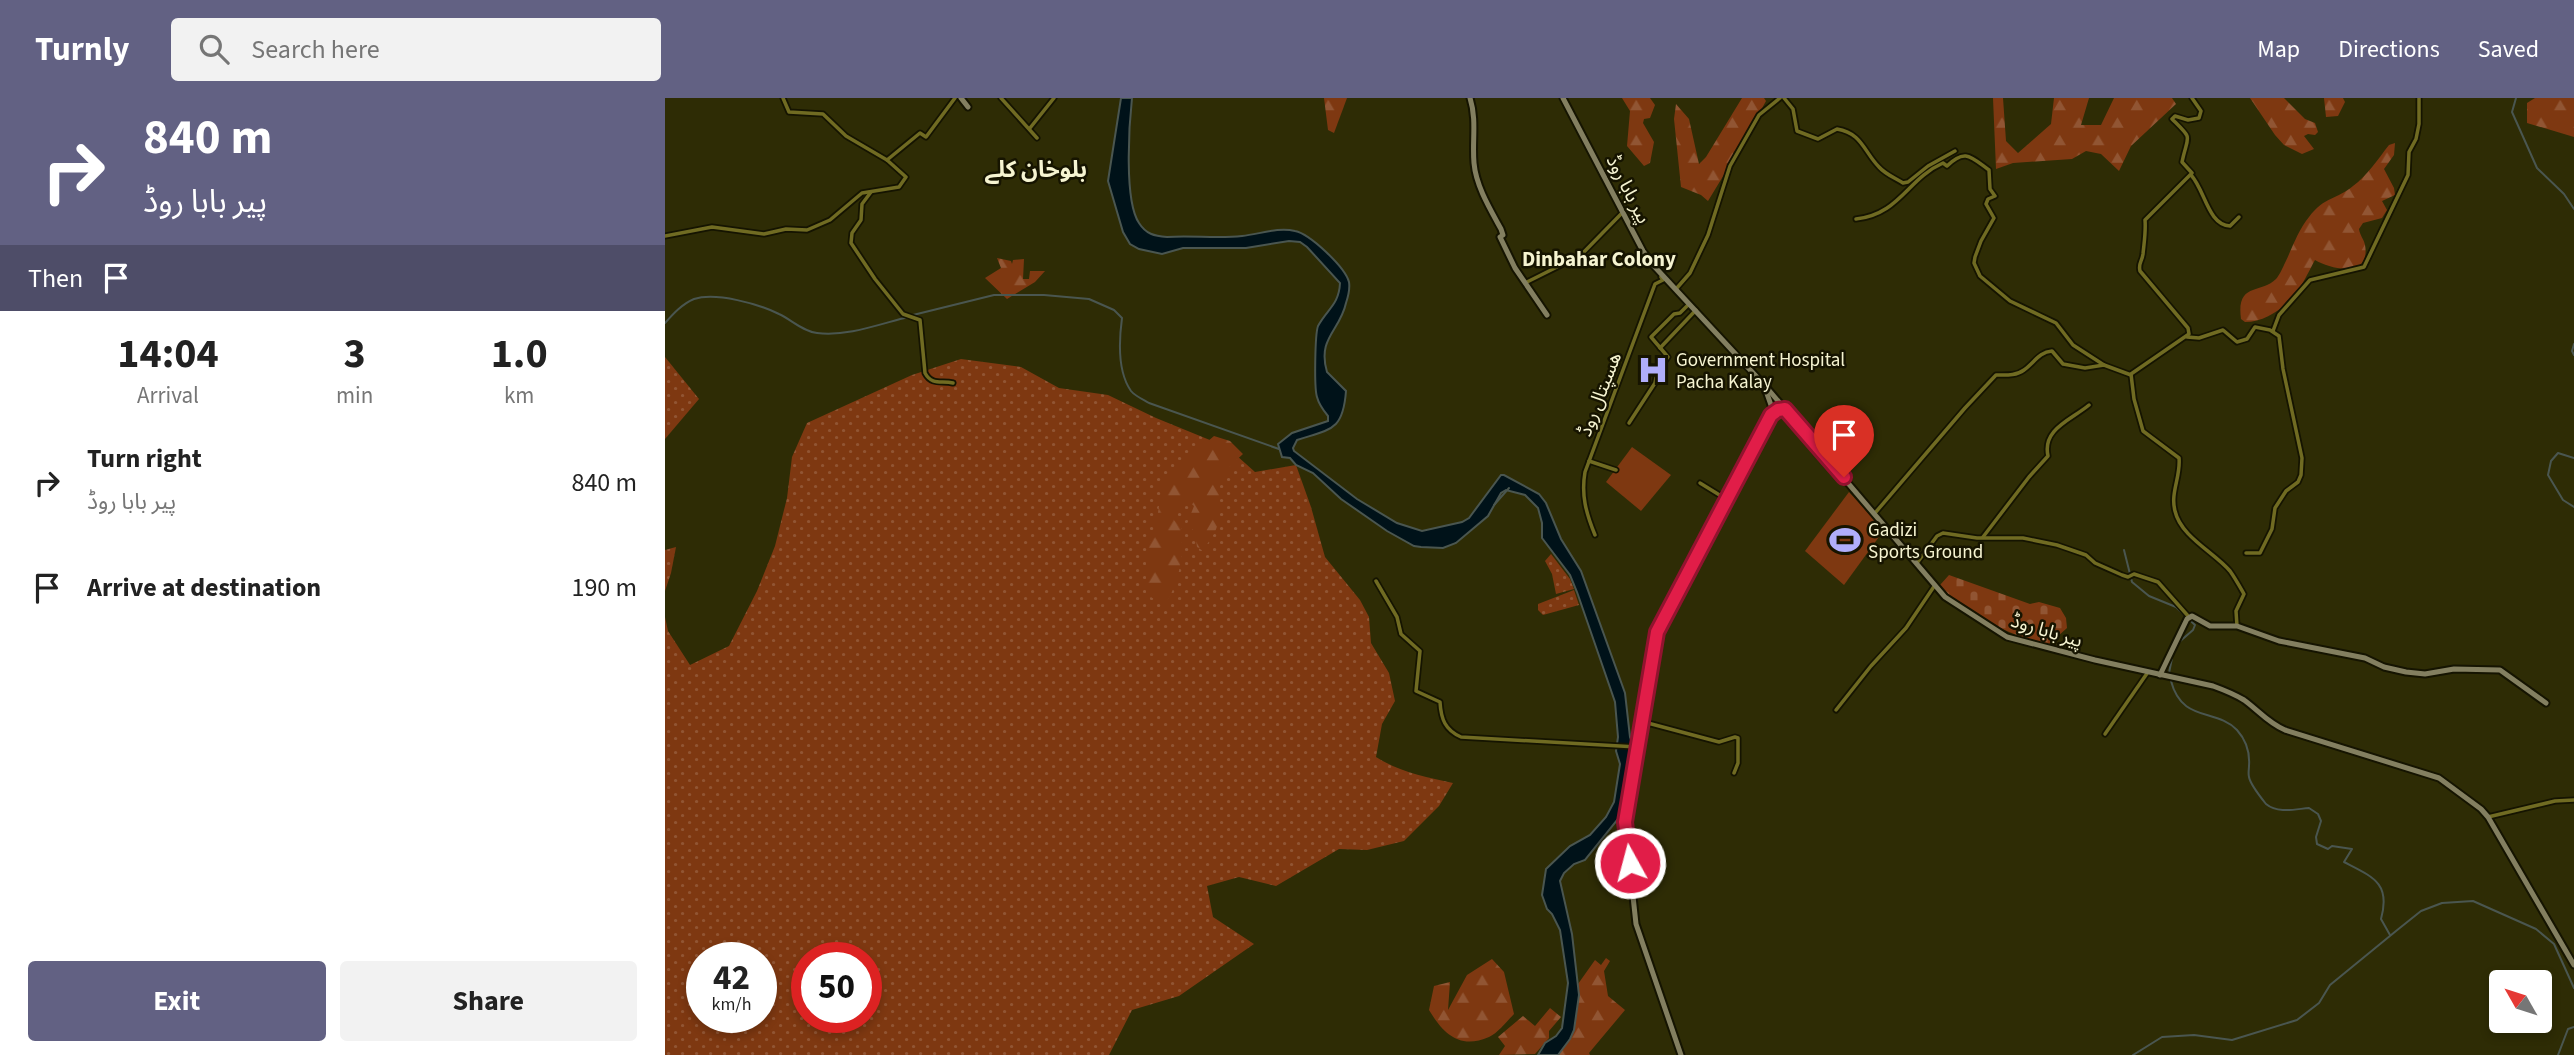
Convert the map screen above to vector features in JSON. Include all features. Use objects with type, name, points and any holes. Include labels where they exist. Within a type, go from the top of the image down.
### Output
[{"type":"main road","points":[[958,98],[968,107]]},
{"type":"main road","points":[[1470,98],[1475,127],[1474,167],[1478,179],[1501,229],[1503,235],[1500,237],[1508,256],[1547,315]]},
{"type":"main road","name":"پیر بابا روڈ","points":[[1563,98],[1643,251],[1764,384],[1945,597],[2007,637],[2229,692],[2284,730],[2439,778],[2488,817],[2574,965]]},
{"type":"main road","points":[[1681,1055],[1636,924],[1625,822],[1644,722],[1657,632],[1771,415],[1772,408],[1764,384]]},
{"type":"main road","points":[[1771,415],[1785,409]]},
{"type":"main road","points":[[2160,675],[2189,617],[2210,626],[2237,626],[2279,641],[2365,658],[2384,667],[2406,672],[2427,674],[2454,669],[2500,670],[2546,703]]},
{"type":"street","points":[[665,236],[712,227],[764,234],[786,229],[807,230],[830,220],[862,193],[899,187],[906,177],[887,160],[846,136],[823,114],[789,112],[783,98]]},
{"type":"street","points":[[887,160],[920,133],[926,137],[958,98]]},
{"type":"street","points":[[1001,98],[1037,138]]},
{"type":"street","points":[[1030,128],[1054,98]]},
{"type":"street","points":[[1676,289],[1690,273],[1708,235],[1730,166],[1759,115],[1782,98],[1793,109],[1797,131],[1818,139],[1837,129],[1846,131],[1862,142],[1878,167],[1903,183],[1955,151]]},
{"type":"street","points":[[2192,98],[2201,111],[2199,118],[2187,120],[2173,116],[2172,119],[2188,137],[2188,147],[2182,162],[2205,197],[2209,211],[2219,223],[2230,226],[2239,217]]},
{"type":"street","points":[[2273,331],[2286,306],[2310,281],[2364,267],[2408,175],[2409,152],[2416,139],[2419,124],[2420,98]]},
{"type":"street","points":[[1856,219],[1883,212],[1930,169],[1943,163],[1947,166],[1962,155],[1971,157],[1989,170],[1990,189],[1995,196],[1986,204],[1993,213],[1992,224],[1975,257],[1974,263],[1980,276],[2010,301],[2056,323],[2073,345],[2104,365],[2131,375]]},
{"type":"street","points":[[2187,337],[2188,328],[2140,271],[2139,266],[2143,254],[2142,243],[2146,237],[2145,220],[2191,175]]},
{"type":"street","points":[[873,190],[862,204],[861,220],[852,233],[851,243],[903,314],[920,320],[927,378],[939,383],[953,383]]},
{"type":"street","points":[[1581,255],[1623,212]]},
{"type":"street","points":[[1525,283],[1567,262]]},
{"type":"street","name":"ھسپتال روڈ","points":[[1595,535],[1586,515],[1583,499],[1589,461],[1655,284],[1663,280],[1659,271]]},
{"type":"street","points":[[1629,423],[1655,383],[1657,372],[1668,359],[1651,337],[1674,314],[1680,313],[1689,304]]},
{"type":"street","points":[[1660,348],[1696,310]]},
{"type":"street","points":[[1680,313],[1683,323]]},
{"type":"street","points":[[2131,375],[2174,343],[2187,337],[2199,338],[2223,330],[2237,342],[2247,339],[2255,327],[2273,331],[2279,336],[2283,369],[2302,458],[2301,475],[2298,482],[2285,491],[2274,508],[2272,529],[2260,553],[2253,555],[2246,552]]},
{"type":"street","points":[[1875,513],[1996,375],[2022,372],[2046,351],[2055,352],[2060,362],[2077,367],[2104,365]]},
{"type":"street","points":[[2131,375],[2143,431],[2179,458],[2180,467],[2174,496],[2175,512],[2180,523],[2229,570],[2245,594],[2236,611],[2237,626]]},
{"type":"street","points":[[1983,537],[2048,456],[2046,447],[2050,434],[2089,405]]},
{"type":"street","points":[[1589,461],[1616,470]]},
{"type":"street","points":[[1700,483],[1726,499]]},
{"type":"street","points":[[1917,563],[1937,536],[1943,533],[1962,537],[2023,538],[2086,555],[2106,569],[2128,577],[2134,574],[2158,582],[2189,617]]},
{"type":"street","points":[[1376,581],[1392,608],[1401,634],[1420,651],[1416,691],[1440,702],[1440,715],[1452,733],[1461,737],[1639,747]]},
{"type":"street","points":[[1836,710],[1906,628],[1935,585]]},
{"type":"street","points":[[2105,734],[2148,672]]},
{"type":"street","points":[[1644,722],[1719,742],[1738,738],[1738,763],[1734,773]]},
{"type":"street","points":[[2488,817],[2555,801],[2574,800]]},
{"type":"green space","points":[[1324,98],[1347,98],[1334,133],[1328,130]]},
{"type":"green space","points":[[1622,98],[1650,98],[1655,105],[1650,118],[1644,119],[1643,123],[1654,142],[1650,163],[1644,166],[1627,146],[1630,111]]},
{"type":"green space","points":[[1742,98],[1764,98],[1766,101],[1708,201],[1701,195],[1681,187],[1674,119],[1676,104],[1689,119],[1699,164]]},
{"type":"green space","points":[[1993,98],[2003,98],[2006,141],[2018,153],[2051,124],[2054,98],[2089,98],[2081,125],[2101,125],[2114,98],[2172,98],[2176,104],[2131,146],[2119,171],[2101,154],[2086,151],[2072,159],[2013,163],[1996,169]]},
{"type":"green space","points":[[2250,98],[2284,98],[2305,119],[2315,123],[2318,132],[2304,136],[2314,149],[2302,154],[2284,145]]},
{"type":"green space","points":[[2324,98],[2343,98],[2345,102],[2338,116],[2326,117]]},
{"type":"green space","points":[[2535,98],[2574,98],[2574,137],[2527,123],[2527,103]]},
{"type":"green space","points":[[2395,143],[2394,155],[2384,169],[2395,195],[2382,201],[2387,210],[2382,218],[2363,223],[2359,229],[2365,245],[2362,263],[2349,269],[2331,267],[2315,260],[2302,284],[2282,307],[2255,321],[2245,322],[2241,319],[2242,299],[2251,291],[2270,284],[2277,278],[2305,222],[2315,210],[2358,182],[2389,145]]},
{"type":"green space","points":[[997,258],[1011,261],[1012,264],[1013,260],[1024,259],[1023,279],[1029,279],[1030,271],[1045,271],[1035,282],[1007,299],[985,278],[1001,268]]},
{"type":"green space","points":[[665,357],[699,399],[665,439]]},
{"type":"green space","points":[[961,359],[1021,367],[1059,388],[1108,395],[1227,447],[1255,472],[1296,465],[1325,557],[1360,600],[1369,617],[1371,643],[1389,673],[1395,701],[1382,724],[1376,757],[1404,770],[1453,783],[1439,806],[1404,841],[1367,850],[1339,849],[1276,886],[1239,877],[1207,886],[1213,917],[1254,944],[1179,996],[1132,1010],[1109,1055],[665,1055],[665,617],[668,631],[690,665],[729,646],[757,591],[775,546],[787,498],[792,457],[807,423],[912,375]]},
{"type":"green space","points":[[1214,436],[1230,441],[1243,454],[1222,478],[1217,526],[1203,551],[1197,547],[1195,532],[1187,524],[1194,506],[1189,502],[1181,503],[1174,513],[1174,520],[1181,527],[1180,566],[1167,601],[1159,602],[1146,594],[1146,557],[1162,486],[1173,471]]},
{"type":"green space","points":[[1632,447],[1671,475],[1641,511],[1606,482]]},
{"type":"green space","name":"Gadizi Sports Ground","points":[[1849,492],[1884,530],[1844,585],[1805,551]]},
{"type":"green space","points":[[676,547],[671,573],[665,591],[665,550]]},
{"type":"green space","points":[[1551,554],[1570,579],[1574,589],[1556,594],[1552,574],[1545,561]]},
{"type":"green space","points":[[1949,575],[2030,604],[2039,602],[2060,608],[2066,618],[2067,628],[2048,645],[2005,630],[1975,614],[1949,595],[1940,585]]},
{"type":"green space","points":[[1574,590],[1579,605],[1543,615],[1538,610],[1538,604]]},
{"type":"green space","points":[[1606,958],[1610,961],[1604,971],[1608,996],[1625,1010],[1590,1055],[1558,1055],[1570,1039],[1574,1027],[1578,984],[1595,960],[1601,965]]},
{"type":"green space","points":[[1492,959],[1504,972],[1514,1014],[1489,1037],[1469,1042],[1453,1037],[1440,1026],[1429,1010],[1434,986],[1450,982],[1448,1010],[1467,975]]},
{"type":"green space","points":[[1550,1008],[1561,1017],[1549,1031],[1549,1038],[1535,1054],[1499,1055],[1505,1046],[1498,1037],[1523,1016],[1535,1026]]},
{"type":"shaded area","points":[[1121,98],[1132,98],[1129,181],[1134,212],[1144,230],[1167,237],[1233,237],[1276,230],[1295,231],[1318,244],[1334,260],[1349,282],[1343,313],[1325,351],[1327,372],[1346,391],[1342,414],[1327,430],[1297,440],[1294,451],[1357,499],[1397,523],[1422,531],[1469,518],[1501,475],[1504,475],[1539,494],[1546,503],[1561,539],[1581,571],[1625,693],[1630,737],[1635,751],[1626,800],[1618,819],[1585,860],[1574,864],[1560,881],[1572,934],[1579,995],[1574,1030],[1558,1055],[1538,1055],[1545,1043],[1562,1028],[1568,983],[1560,930],[1542,895],[1546,869],[1570,846],[1590,835],[1606,817],[1614,802],[1620,764],[1616,751],[1618,737],[1615,702],[1570,575],[1542,538],[1538,508],[1525,495],[1506,490],[1501,493],[1488,516],[1456,543],[1443,548],[1414,546],[1341,499],[1313,473],[1296,465],[1290,458],[1282,457],[1278,444],[1292,433],[1328,421],[1316,392],[1316,339],[1318,326],[1335,302],[1340,283],[1300,242],[1289,241],[1246,248],[1183,248],[1162,254],[1130,244],[1123,232],[1108,181]]},
{"type":"waterway","points":[[2516,98],[2512,112],[2537,168],[2564,194],[2574,209]]},
{"type":"waterway","points":[[913,315],[994,295],[1044,295],[1089,299],[1114,310],[1122,318],[1121,365],[1126,383],[1135,395],[1149,403],[1279,449]]},
{"type":"waterway","points":[[665,323],[686,304],[703,297],[725,298],[760,306],[817,333],[851,332],[908,317]]},
{"type":"waterway","points":[[2574,344],[2574,355]]},
{"type":"waterway","points":[[2574,458],[2558,453],[2551,461],[2548,475],[2563,500],[2574,507]]},
{"type":"waterway","points":[[1494,505],[1509,488]]},
{"type":"waterway","points":[[2124,550],[2132,582],[2149,596],[2176,607],[2195,625],[2178,643]]},
{"type":"waterway","points":[[2169,673],[2172,658]]},
{"type":"waterway","points":[[2171,681],[2176,694],[2191,709],[2229,723],[2237,730],[2248,752],[2250,780],[2266,804],[2281,810],[2309,808],[2318,814],[2321,821],[2316,837],[2317,844],[2328,849],[2332,846],[2352,849],[2344,862],[2371,877],[2381,889],[2384,897],[2381,919],[2390,935]]},
{"type":"waterway","points":[[2133,1055],[2162,1037],[2194,1035],[2232,1040],[2297,1020],[2319,1003],[2330,985],[2396,931],[2421,911],[2442,903],[2473,901],[2536,929],[2554,944],[2574,988]]},
{"type":"waterway","points":[[2558,1055],[2568,1029],[2574,1027]]},
{"type":"place","name":"Government Hospital Pacha Kalay","points":[[1653,370]]},
{"type":"place","name":"Gadizi Sports Ground","points":[[1845,540]]},
{"type":"district","name":"بلوخان كلے","points":[[1036,169]]},
{"type":"district","name":"Dinbahar Colony","points":[[1599,259]]},
{"type":"route","points":[[1630,863],[1625,822],[1657,632],[1771,415],[1775,411],[1785,409],[1844,477]]}]
